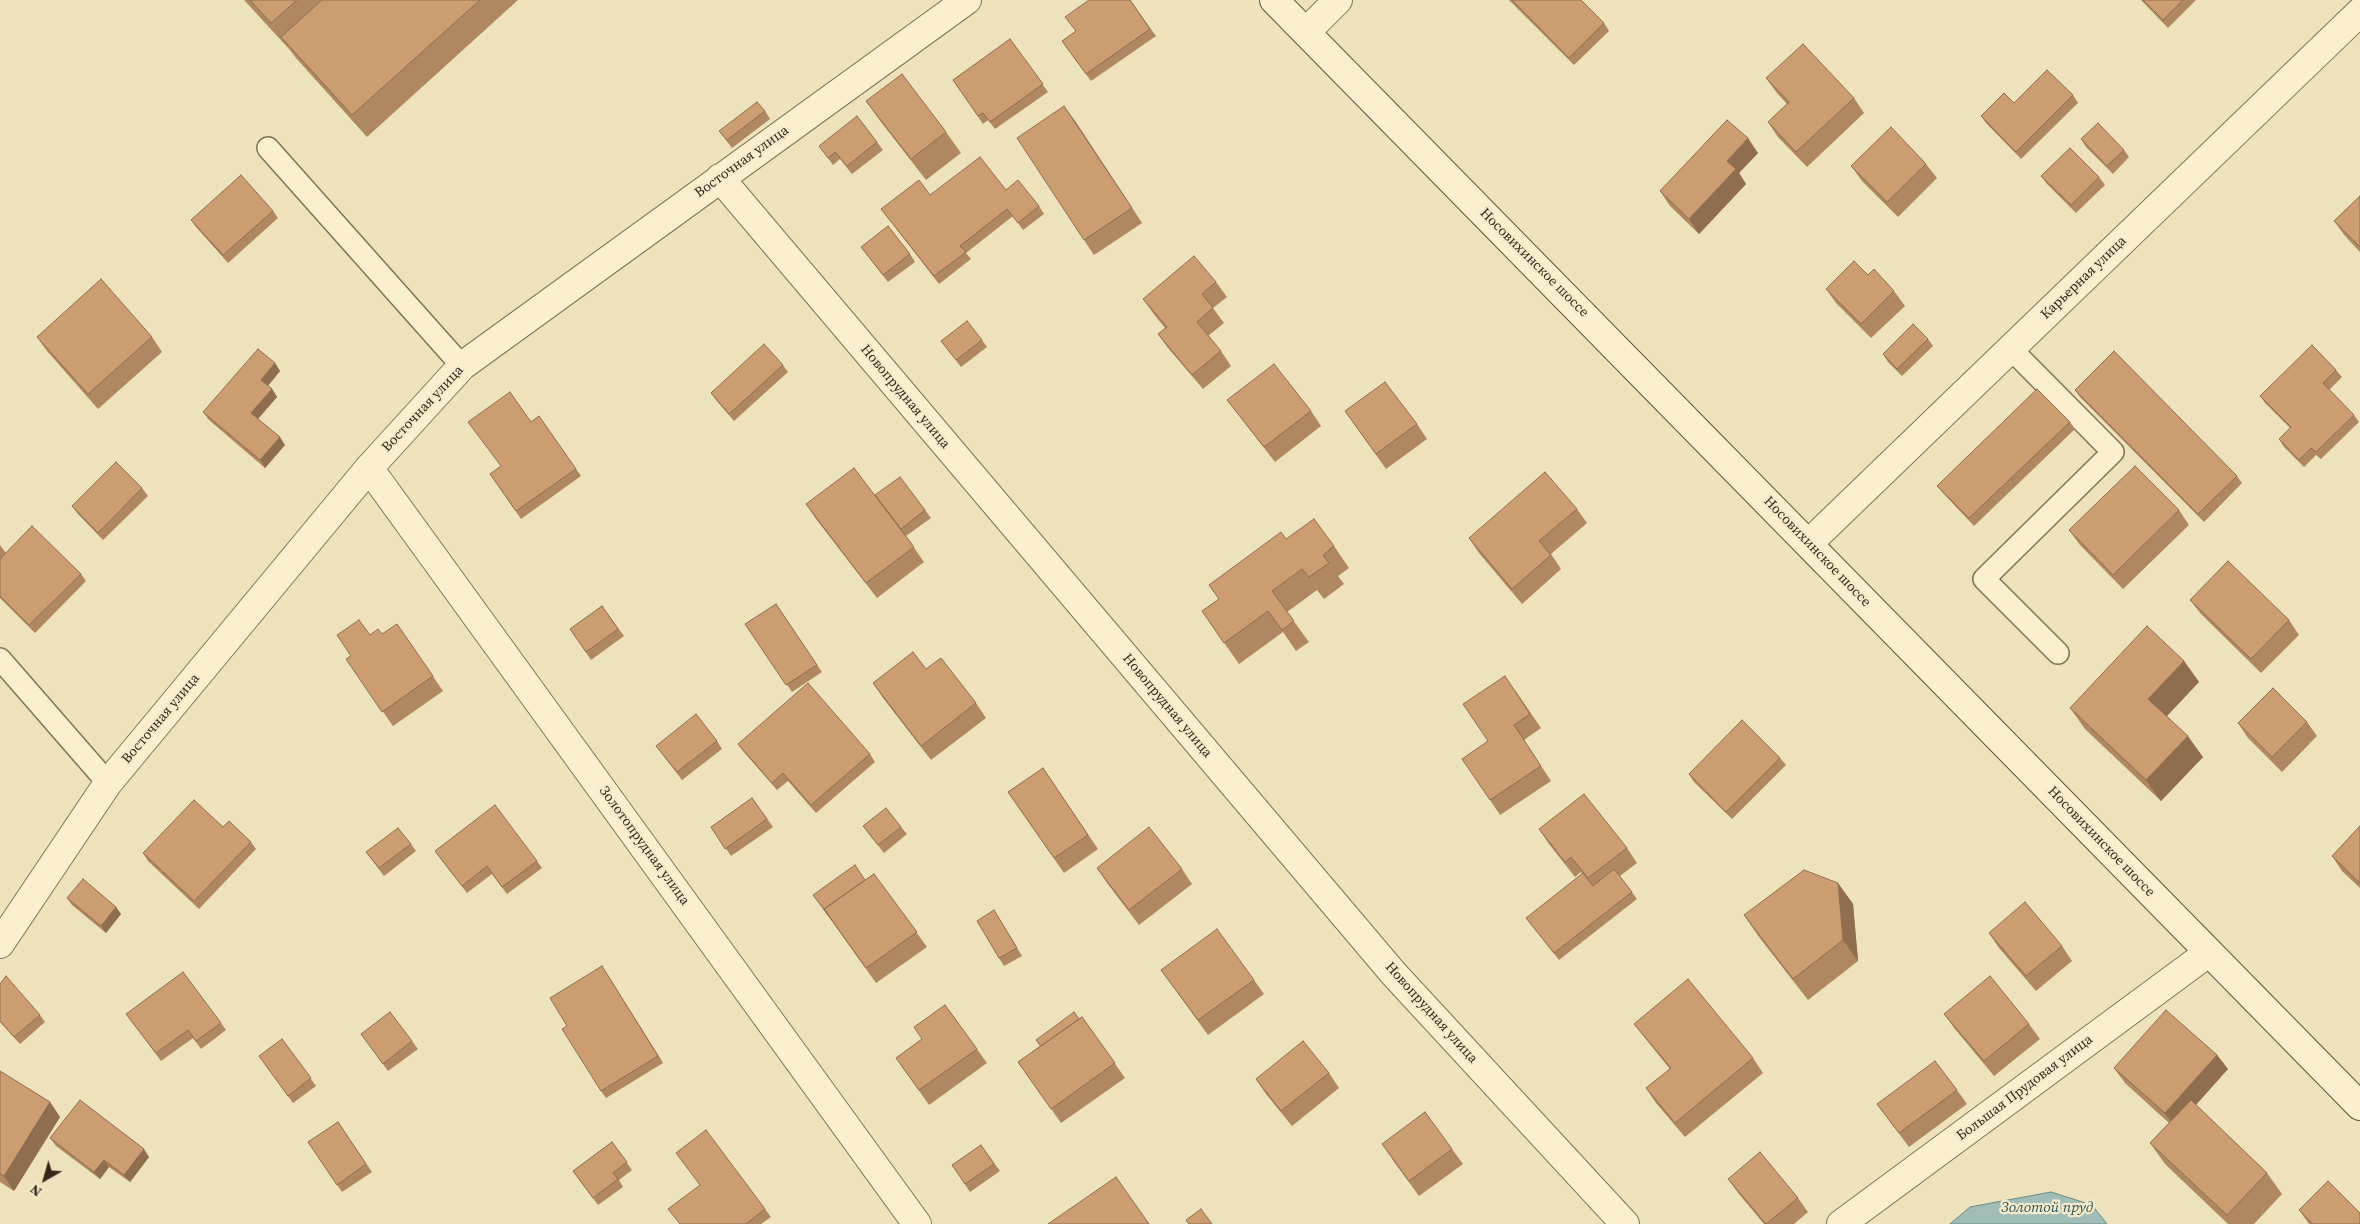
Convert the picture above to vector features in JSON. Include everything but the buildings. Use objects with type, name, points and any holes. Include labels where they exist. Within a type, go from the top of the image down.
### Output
[{"type":"street","name":"Восточная улица","points":[[0,944],[108,783],[369,468],[462,366],[967,0]]},
{"type":"street","name":"Носовихинское шоссе","points":[[1274,0],[2360,1106]]},
{"type":"street","points":[[1306,32],[1338,0]]},
{"type":"street","name":"Карьерная улица","points":[[1809,543],[2360,12]]},
{"type":"street","name":"Новопрудная улица","points":[[720,178],[1394,974],[1625,1224]]},
{"type":"street","name":"Золотопрудная улица","points":[[369,468],[917,1224]]},
{"type":"street","name":"Большая Прудовая улица","points":[[1841,1224],[2208,952]]},
{"type":"lane","points":[[268,148],[462,366]]},
{"type":"lane","points":[[2011,349],[2113,452],[1984,578],[2058,653]]},
{"type":"lane","points":[[0,659],[108,783]]},
{"type":"water","name":"Золотой пруд","points":[[2051,1192],[2092,1205],[2107,1224],[1950,1224],[1970,1207]]}]
